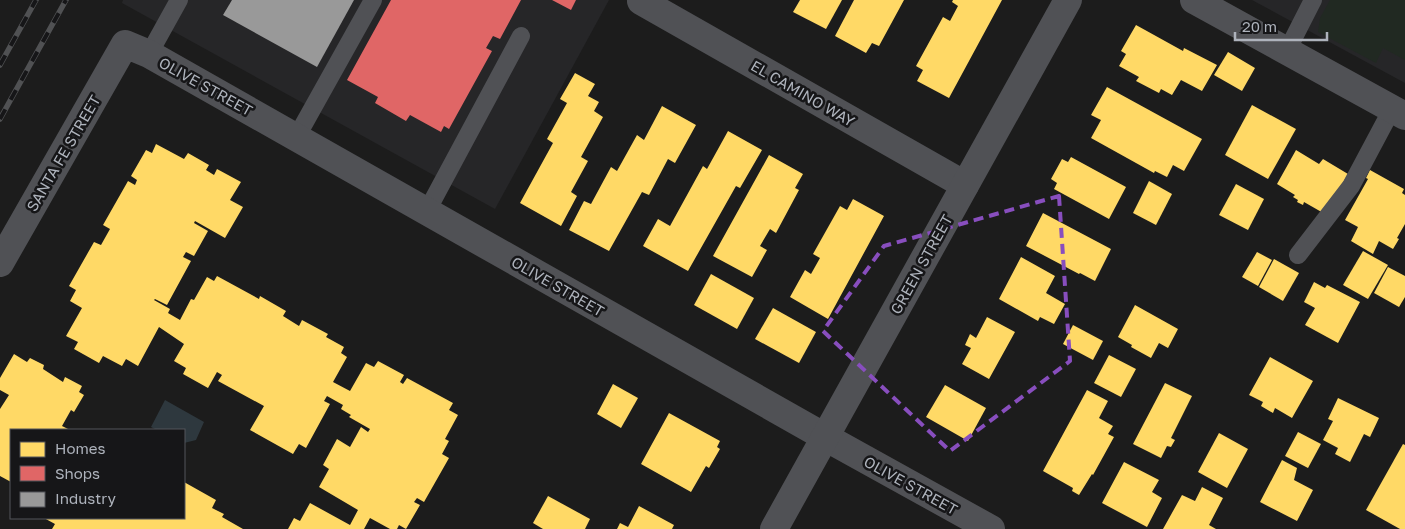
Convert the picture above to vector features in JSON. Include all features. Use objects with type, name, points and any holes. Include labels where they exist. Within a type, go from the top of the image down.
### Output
[{"type":"street","name":"GREEN STREET","points":[[774,529],[1068,0]]},
{"type":"street","points":[[1194,0],[1399,112]]},
{"type":"street","name":"EL CAMINO WAY","points":[[641,1],[965,185]]},
{"type":"street","name":"OLIVE STREET","points":[[137,49],[991,529]]},
{"type":"street","name":"SANTA FE STREET","points":[[0,263],[137,49]]},
{"type":"lane","points":[[137,49],[179,0]]},
{"type":"lane","points":[[296,138],[373,0]]},
{"type":"lane","points":[[1288,51],[1313,0]]},
{"type":"lane","points":[[427,211],[521,36]]},
{"type":"lane","points":[[1298,254],[1351,186],[1399,112]]},
{"type":"highlighted area","points":[[1059,196],[1070,361],[950,451],[823,331],[884,246]]},
{"type":"shaded area","points":[[123,0],[609,0],[495,209],[122,3]]},
{"type":"shaded area","points":[[1252,0],[1405,0],[1405,83]]},
{"type":"shaded area","points":[[1330,0],[1405,0],[1405,60],[1383,48],[1376,63],[1318,32],[1320,18]]},
{"type":"shaded area","points":[[165,400],[204,422],[196,440],[185,443],[185,429],[155,429],[151,427]]},
{"type":"building: Homes","points":[[800,0],[842,0],[826,29],[793,12]]},
{"type":"building: Homes","points":[[854,0],[904,0],[879,46],[872,43],[866,53],[835,36]]},
{"type":"building: Homes","points":[[953,0],[1002,0],[949,98],[917,81],[923,70],[916,66],[943,17],[950,21],[958,6],[952,2]]},
{"type":"building: Homes","points":[[1136,25],[1183,51],[1184,48],[1217,65],[1202,91],[1181,80],[1172,95],[1161,89],[1159,93],[1136,81],[1139,77],[1119,66],[1126,54],[1121,51]]},
{"type":"building: Homes","points":[[1228,52],[1255,68],[1242,91],[1214,75]]},
{"type":"building: Homes","points":[[575,73],[595,84],[588,96],[599,102],[594,111],[603,117],[581,157],[588,161],[571,192],[577,196],[561,226],[520,203],[553,143],[547,139],[567,103],[560,99]]},
{"type":"building: Homes","points":[[1107,87],[1202,139],[1184,171],[1173,165],[1167,177],[1155,171],[1154,173],[1091,138],[1101,120],[1091,115]]},
{"type":"building: Homes","points":[[1252,105],[1296,129],[1268,179],[1225,155]]},
{"type":"building: Homes","points":[[662,106],[696,125],[675,163],[668,159],[649,195],[642,192],[609,251],[569,230],[584,201],[591,204],[611,167],[617,171],[637,135],[644,140]]},
{"type":"building: Homes","points":[[728,131],[762,150],[740,188],[736,186],[688,271],[643,246],[658,219],[670,226],[703,166],[707,169]]},
{"type":"building: Homes","points":[[156,144],[184,159],[188,153],[209,165],[206,170],[214,175],[217,169],[241,182],[230,200],[243,207],[225,238],[195,221],[194,223],[208,231],[194,256],[186,252],[183,257],[191,261],[167,305],[154,300],[170,309],[168,313],[180,320],[191,299],[194,300],[207,277],[214,281],[217,276],[259,299],[260,296],[286,311],[283,316],[299,326],[302,320],[328,334],[326,337],[344,347],[341,353],[347,357],[333,382],[350,391],[366,363],[374,367],[378,361],[404,375],[400,382],[403,384],[407,378],[453,403],[449,410],[458,415],[445,439],[449,441],[442,454],[449,458],[424,502],[417,498],[414,502],[420,505],[406,529],[399,525],[397,529],[390,529],[370,518],[364,529],[288,529],[294,518],[300,521],[310,503],[350,525],[358,510],[319,487],[329,469],[323,465],[337,439],[350,447],[361,427],[368,432],[370,429],[349,417],[351,415],[341,409],[343,405],[327,396],[324,401],[330,404],[306,448],[299,444],[293,454],[250,430],[264,406],[218,381],[222,375],[217,372],[208,388],[183,374],[186,368],[174,361],[184,344],[159,327],[138,366],[126,359],[122,366],[103,356],[99,363],[74,349],[78,342],[66,336],[82,308],[70,301],[76,290],[69,286],[94,242],[101,245],[110,229],[103,225],[128,181],[135,185],[137,180],[131,176],[146,150],[152,153]]},
{"type":"building: Homes","points":[[1296,150],[1319,164],[1323,159],[1348,174],[1325,214],[1304,202],[1303,205],[1297,202],[1298,200],[1293,197],[1295,195],[1277,184]]},
{"type":"building: Homes","points":[[769,155],[803,174],[795,188],[799,190],[776,233],[770,229],[760,246],[767,250],[752,277],[713,256]]},
{"type":"building: Homes","points":[[1071,157],[1126,187],[1109,219],[1054,189],[1057,183],[1051,179],[1062,159],[1068,162]]},
{"type":"building: Homes","points":[[1370,170],[1404,189],[1402,193],[1405,195],[1405,224],[1397,238],[1399,239],[1393,249],[1379,241],[1373,254],[1351,241],[1358,227],[1345,220],[1368,179],[1366,178]]},
{"type":"building: Homes","points":[[1149,181],[1172,194],[1156,225],[1133,213]]},
{"type":"building: Homes","points":[[1236,184],[1264,199],[1248,230],[1219,215]]},
{"type":"building: Homes","points":[[853,199],[884,216],[828,319],[790,297],[805,270],[811,274],[820,258],[813,254],[840,206],[847,210]]},
{"type":"building: Homes","points":[[1043,213],[1111,249],[1095,281],[1026,246]]},
{"type":"building: Homes","points":[[1363,251],[1388,265],[1368,299],[1343,285]]},
{"type":"building: Homes","points":[[1257,252],[1272,260],[1258,286],[1242,277]]},
{"type":"building: Homes","points":[[1021,257],[1055,276],[1046,293],[1065,304],[1054,324],[1040,317],[1038,321],[999,299]]},
{"type":"building: Homes","points":[[1274,259],[1299,273],[1283,301],[1259,287]]},
{"type":"building: Homes","points":[[1388,267],[1405,276],[1405,297],[1399,307],[1374,293]]},
{"type":"building: Homes","points":[[711,274],[754,298],[737,329],[694,305]]},
{"type":"building: Homes","points":[[1314,282],[1325,288],[1327,285],[1360,302],[1338,343],[1305,325],[1315,308],[1304,302]]},
{"type":"building: Homes","points":[[1135,305],[1178,329],[1168,348],[1159,343],[1151,358],[1118,337]]},
{"type":"building: Homes","points":[[773,308],[816,332],[799,363],[755,339]]},
{"type":"building: Homes","points":[[987,317],[1015,332],[989,379],[962,364],[971,348],[965,345],[970,334],[976,338]]},
{"type":"building: Homes","points":[[1073,325],[1103,341],[1093,360],[1063,344]]},
{"type":"building: Homes","points":[[14,354],[27,362],[30,358],[44,365],[43,369],[63,382],[65,377],[82,386],[79,392],[84,395],[74,412],[71,410],[62,426],[68,429],[10,429],[10,481],[0,476],[0,409],[9,395],[0,390],[0,378]]},
{"type":"building: Homes","points":[[1109,355],[1136,369],[1121,397],[1094,383]]},
{"type":"building: Homes","points":[[1270,357],[1313,381],[1292,418],[1275,408],[1273,413],[1261,406],[1263,402],[1249,395]]},
{"type":"building: Homes","points":[[1165,383],[1192,396],[1171,438],[1175,440],[1171,447],[1167,446],[1161,458],[1133,444]]},
{"type":"building: Homes","points":[[613,384],[638,398],[621,428],[597,414]]},
{"type":"building: Homes","points":[[945,385],[986,408],[968,441],[926,417]]},
{"type":"building: Homes","points":[[1087,390],[1108,401],[1099,418],[1113,426],[1108,434],[1114,437],[1093,475],[1079,495],[1072,491],[1073,488],[1043,471]]},
{"type":"building: Homes","points":[[1338,398],[1379,418],[1370,437],[1364,434],[1350,462],[1335,454],[1338,448],[1323,440],[1333,421],[1328,419]]},
{"type":"building: Homes","points":[[669,413],[720,441],[717,447],[720,449],[709,468],[706,466],[691,492],[641,464]]},
{"type":"building: Homes","points":[[1298,432],[1321,444],[1308,468],[1285,456]]},
{"type":"building: Homes","points":[[1219,433],[1248,449],[1227,488],[1198,472]]},
{"type":"building: Homes","points":[[1403,444],[1405,445],[1405,529],[1400,529],[1366,510]]},
{"type":"building: Homes","points":[[1282,460],[1297,468],[1294,480],[1313,490],[1297,521],[1260,502]]},
{"type":"building: Homes","points":[[1124,462],[1159,480],[1152,492],[1162,498],[1147,527],[1102,503]]},
{"type":"building: Homes","points":[[185,483],[216,500],[212,508],[224,514],[222,517],[243,529],[52,529],[55,524],[46,519],[185,519]]},
{"type":"building: Homes","points":[[1202,487],[1223,498],[1209,525],[1216,529],[1163,529],[1182,495],[1195,501]]},
{"type":"building: Homes","points":[[548,496],[590,519],[585,529],[543,529],[533,523]]},
{"type":"building: Homes","points":[[639,506],[674,525],[672,529],[617,529],[620,523],[628,527]]},
{"type":"building: Shops","points":[[391,0],[521,0],[500,39],[493,36],[486,48],[492,51],[449,129],[444,126],[441,132],[410,115],[406,121],[375,103],[378,97],[347,80]]},
{"type":"building: Shops","points":[[552,0],[576,0],[571,10]]},
{"type":"building: Industry","points":[[232,0],[354,0],[317,67],[223,15]]},
{"type":"railway","points":[[0,65],[36,0]]},
{"type":"railway","points":[[0,119],[66,0]]}]
